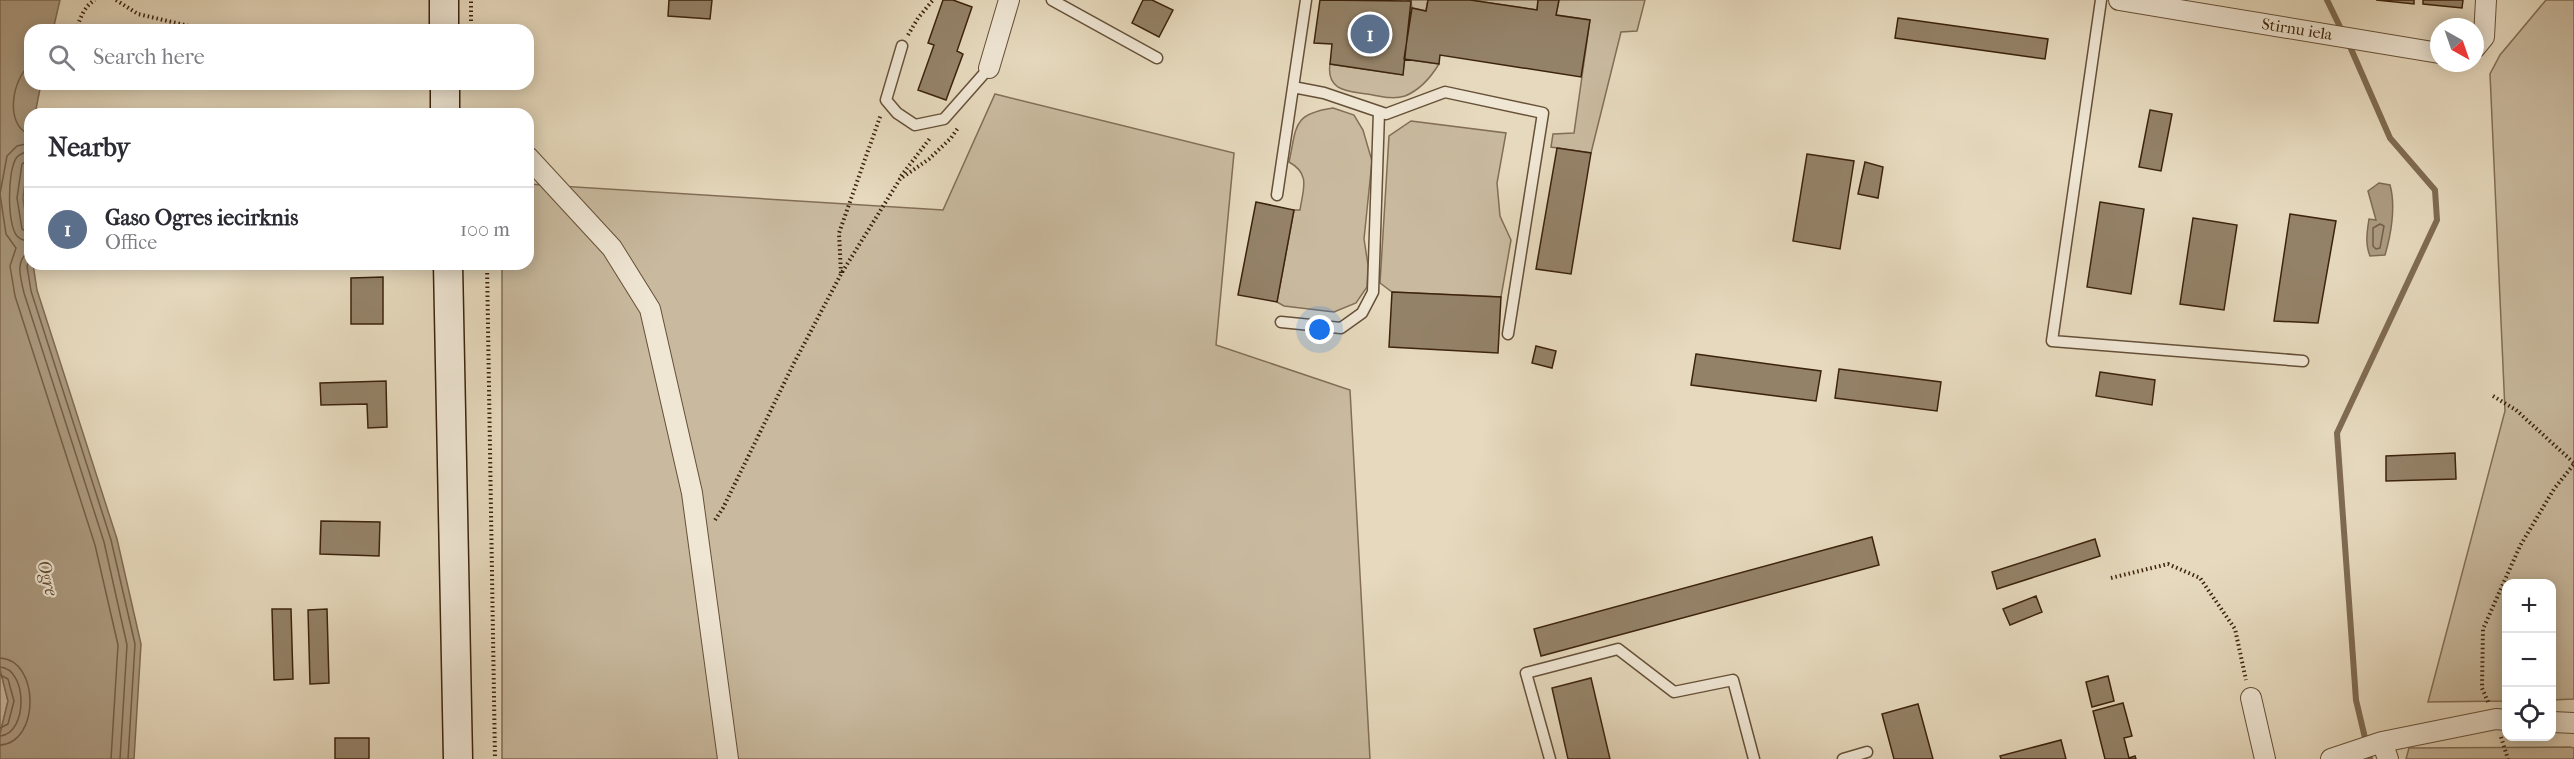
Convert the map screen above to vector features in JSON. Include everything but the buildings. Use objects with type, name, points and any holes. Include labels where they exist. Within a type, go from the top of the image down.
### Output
[{"type":"main road","points":[[444,0],[444,24]]},
{"type":"main road","points":[[445,90],[445,108]]},
{"type":"main road","points":[[448,270],[458,759]]},
{"type":"street","points":[[989,68],[1009,0]]},
{"type":"street","name":"Stirnu iela","points":[[2119,0],[2430,52]]},
{"type":"street","points":[[2484,37],[2486,0]]},
{"type":"street","points":[[534,164],[612,248],[650,309],[692,493],[728,759]]},
{"type":"street","points":[[2251,698],[2265,759]]},
{"type":"street","points":[[2331,759],[2385,750],[2501,719]]},
{"type":"street","points":[[2556,722],[2574,723]]},
{"type":"lane","points":[[1052,0],[1157,58]]},
{"type":"lane","points":[[1277,195],[1306,0]]},
{"type":"lane","points":[[2101,0],[2052,341],[2303,361]]},
{"type":"lane","points":[[902,46],[886,100],[897,113],[915,125],[944,119],[989,68]]},
{"type":"lane","points":[[1293,87],[1324,93],[1386,114],[1445,92],[1543,113],[1508,334]]},
{"type":"lane","points":[[1281,322],[1341,328],[1362,313],[1373,292],[1379,112]]},
{"type":"lane","points":[[1550,759],[1526,673],[1618,649],[1674,692],[1733,680],[1754,759]]},
{"type":"lane","points":[[1843,759],[1867,752]]},
{"type":"path","points":[[78,24],[81,16],[94,0]]},
{"type":"path","points":[[116,0],[138,14],[180,24]]},
{"type":"path","points":[[471,0],[471,24]]},
{"type":"path","points":[[902,46],[918,18],[933,0]]},
{"type":"path","points":[[841,274],[839,233],[886,100]]},
{"type":"path","points":[[697,537],[713,522],[723,508],[841,274],[900,179],[944,119]]},
{"type":"path","points":[[900,179],[929,159],[951,138],[964,120]]},
{"type":"path","points":[[487,270],[495,759]]},
{"type":"path","points":[[2493,396],[2516,411],[2574,463],[2554,489],[2520,546],[2483,628],[2482,688],[2501,719]]},
{"type":"path","points":[[2111,578],[2168,564],[2200,578],[2235,629],[2251,698]]},
{"type":"shaded area","points":[[1407,0],[1428,0],[1426,11],[1412,8],[1411,1]]},
{"type":"shaded area","points":[[1470,0],[1538,0],[1537,10]]},
{"type":"shaded area","points":[[1559,0],[1645,0],[1637,31],[1621,32],[1591,153],[1551,147],[1553,134],[1574,133],[1590,20],[1556,15]]},
{"type":"shaded area","points":[[2546,0],[2574,0],[2574,699],[2556,700],[2556,579],[2502,579],[2502,701],[2428,702],[2505,411],[2490,74],[2500,55]]},
{"type":"shaded area","points":[[1404,59],[1439,64],[1420,87],[1405,96],[1395,98],[1346,90],[1335,85],[1331,80],[1330,64],[1403,75]]},
{"type":"shaded area","points":[[995,94],[1234,153],[1216,345],[1350,390],[1370,759],[502,759],[502,270],[534,270],[534,184],[943,210]]},
{"type":"shaded area","points":[[1333,108],[1354,115],[1363,130],[1372,161],[1364,239],[1368,265],[1367,287],[1356,303],[1334,312],[1284,306],[1277,302],[1294,210],[1300,210],[1304,189],[1303,177],[1289,162],[1296,131],[1303,118]]},
{"type":"shaded area","points":[[1411,121],[1506,133],[1497,183],[1500,216],[1511,240],[1501,297],[1392,292],[1380,283],[1389,136]]},
{"type":"shaded area","points":[[0,669],[8,701],[0,734]]},
{"type":"shaded area","points":[[2570,747],[2574,748],[2574,759],[2406,759],[2409,748]]},
{"type":"water","name":"Ogre","points":[[0,0],[60,0],[54,24],[24,24],[24,90],[40,90],[36,108],[24,108],[24,270],[34,270],[37,290],[117,539],[141,644],[134,759],[0,759],[0,734],[8,701],[0,669]]},
{"type":"water","points":[[2379,183],[2390,185],[2393,202],[2392,220],[2385,255],[2370,256],[2367,242],[2369,219],[2376,220],[2368,191]]},
{"type":"waterway","points":[[2327,0],[2343,33]]},
{"type":"waterway","points":[[2348,42],[2390,138],[2435,190],[2437,220],[2337,433],[2356,700],[2370,759]]},
{"type":"place","name":"Gaso Ogres iecirknis","points":[[1370,34]]}]
